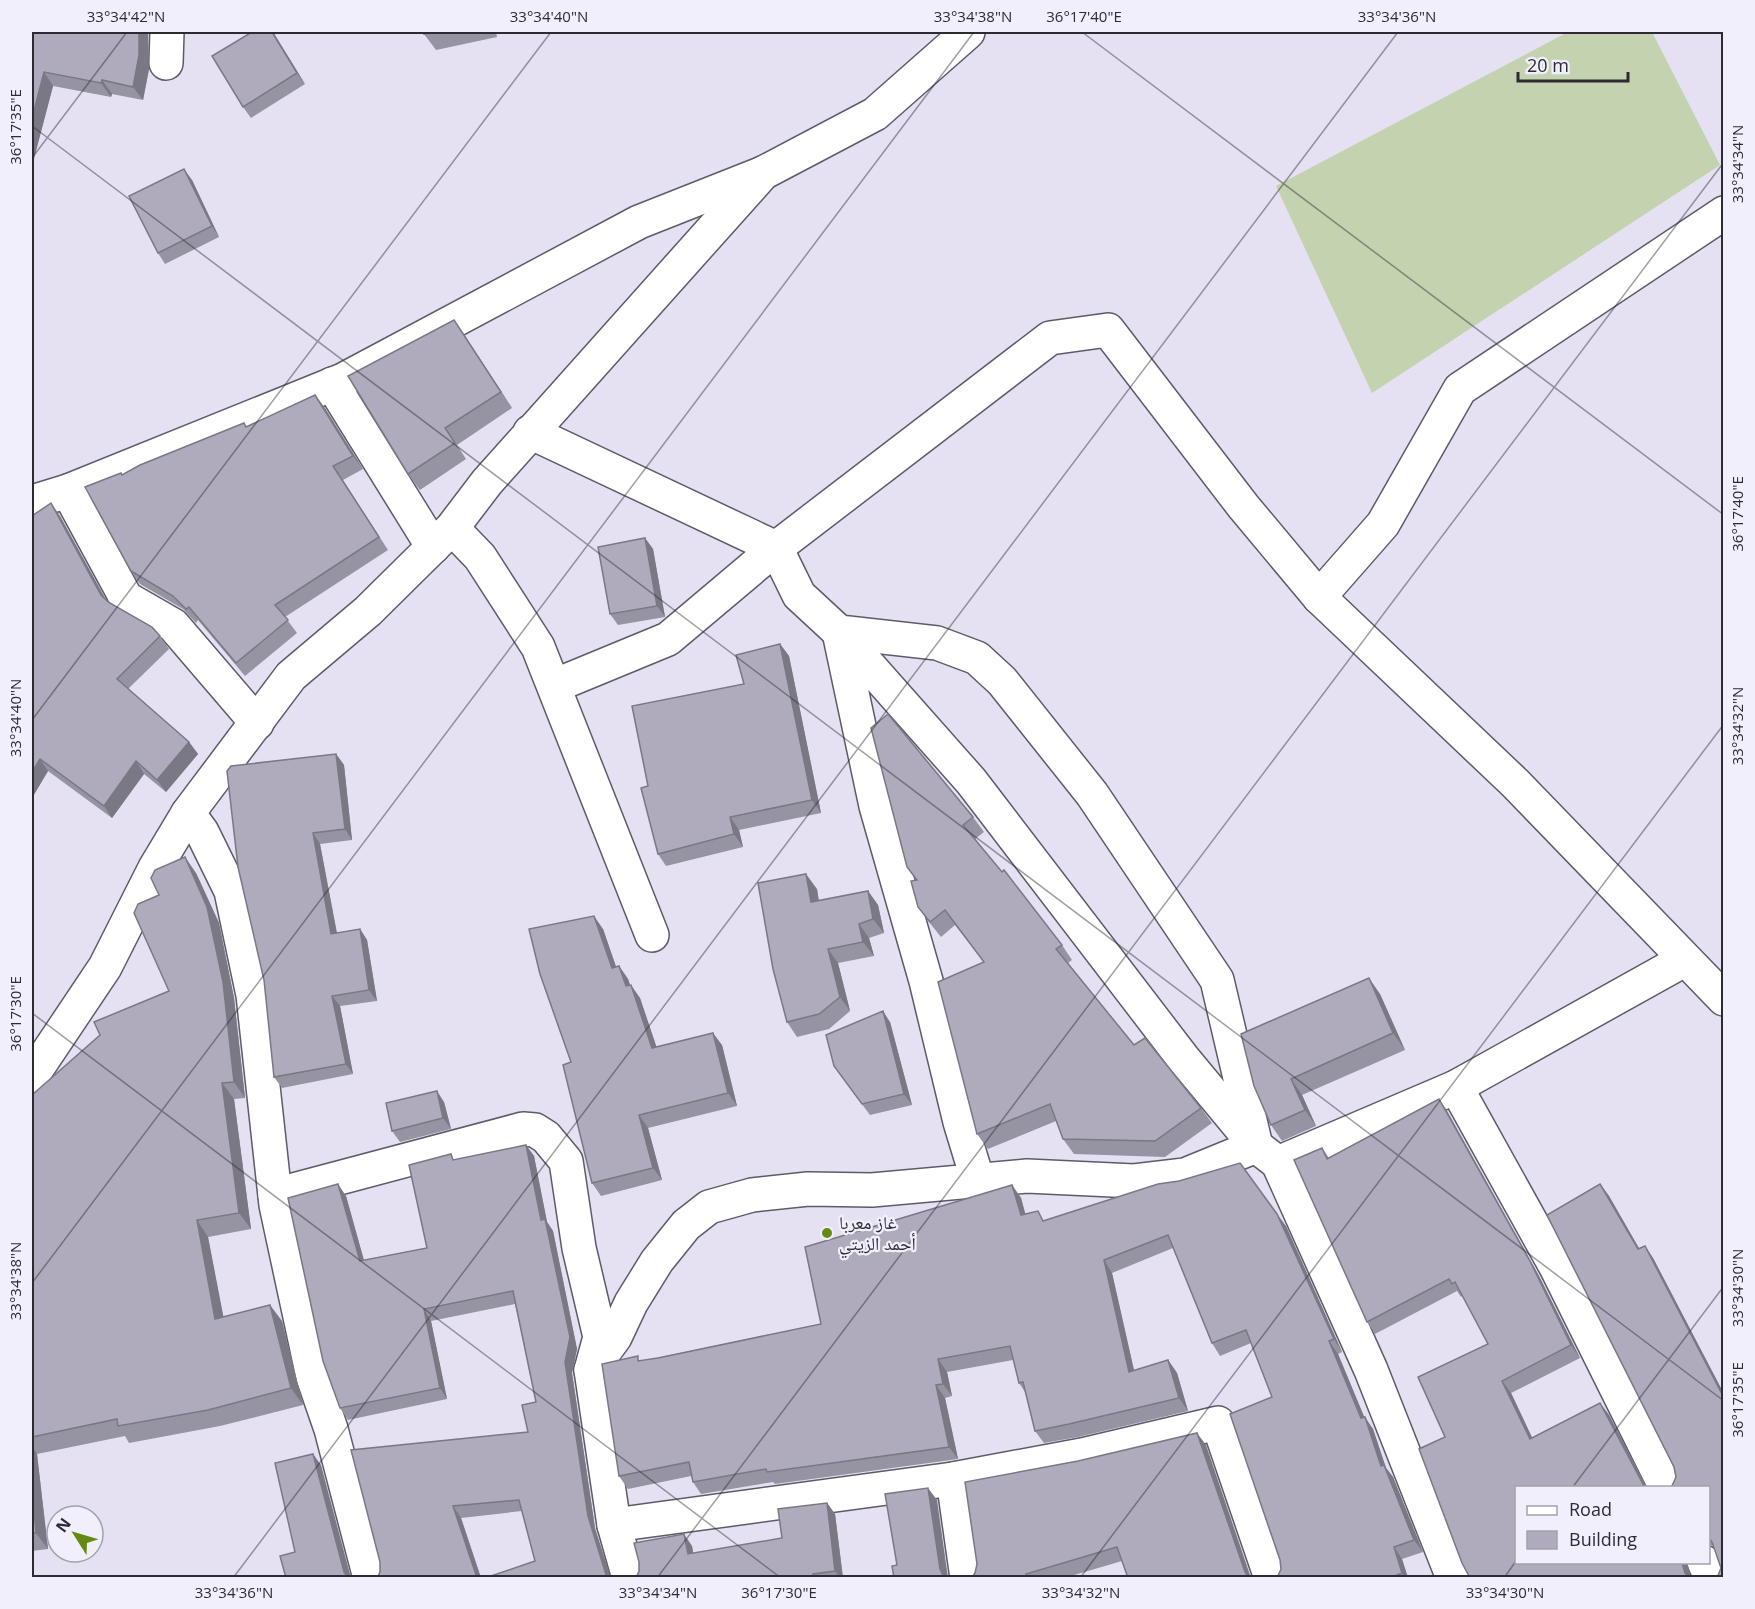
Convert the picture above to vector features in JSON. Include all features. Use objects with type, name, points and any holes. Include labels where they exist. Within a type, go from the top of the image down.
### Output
[{"type":"street","points":[[32,502],[68,490],[332,384],[639,222],[763,173],[875,114],[968,32]]},
{"type":"street","points":[[32,1076],[105,967],[155,868],[188,813],[291,676],[368,611],[442,537],[486,482],[763,173]]},
{"type":"street","points":[[1319,597],[1383,524],[1460,389],[1724,213]]},
{"type":"street","points":[[554,686],[668,639],[777,548],[1050,338],[1108,330],[1243,506],[1319,597],[1515,783],[1724,999]]},
{"type":"street","points":[[332,384],[442,537],[480,557],[538,646],[652,935]]},
{"type":"street","points":[[531,432],[777,548],[799,595],[839,632],[971,781],[1183,1058],[1267,1155]]},
{"type":"street","points":[[68,490],[126,598],[173,625],[257,723]]},
{"type":"street","points":[[839,632],[937,643],[977,658],[1002,681],[1092,794],[1217,980],[1267,1155],[1371,1370],[1453,1578]]},
{"type":"street","points":[[839,632],[876,806],[926,981],[960,1122],[978,1181]]},
{"type":"street","points":[[188,813],[202,832],[231,891],[254,995],[275,1196],[313,1377],[331,1429],[358,1541],[370,1578]]},
{"type":"street","points":[[591,1370],[615,1337],[631,1302],[657,1261],[686,1225],[709,1207],[752,1195],[808,1189],[872,1190],[1027,1176],[1134,1181],[1185,1175],[1267,1155],[1456,1087],[1684,960]]},
{"type":"street","points":[[1456,1087],[1556,1267],[1665,1486]]},
{"type":"street","points":[[275,1196],[523,1129],[535,1130],[546,1137],[566,1161],[579,1248],[600,1337],[591,1370],[614,1525],[629,1578]]},
{"type":"street","points":[[614,1525],[953,1479],[1082,1455],[1218,1423],[1271,1578]]},
{"type":"street","points":[[953,1479],[967,1578]]},
{"type":"street","points":[[1705,1564],[1712,1578]]},
{"type":"green space","points":[[1568,32],[1652,32],[1720,165],[1372,393],[1276,186]]},
{"type":"building","points":[[32,32],[139,32],[139,55],[133,87],[44,72],[32,118]]},
{"type":"building","points":[[252,32],[272,32],[297,73],[243,107],[212,56]]},
{"type":"building","points":[[184,169],[212,226],[158,253],[129,196]]},
{"type":"building","points":[[454,320],[501,392],[445,428],[455,443],[408,474],[348,376]]},
{"type":"building","points":[[315,395],[353,456],[333,466],[379,537],[275,605],[288,620],[236,663],[189,607],[186,609],[173,596],[131,571],[85,487],[121,473],[122,475],[140,465],[244,423],[246,427]]},
{"type":"building","points":[[51,503],[101,595],[108,602],[152,627],[160,636],[117,679],[189,742],[157,780],[136,761],[104,806],[40,759],[32,772],[32,516]]},
{"type":"building","points":[[645,538],[657,606],[610,614],[598,547]]},
{"type":"building","points":[[780,644],[812,800],[730,817],[734,834],[658,854],[641,788],[648,786],[632,706],[744,684],[736,655]]},
{"type":"building","points":[[888,714],[973,817],[963,825],[1002,872],[1004,870],[1062,945],[1056,949],[1134,1045],[1145,1038],[1201,1108],[1155,1141],[1063,1139],[1050,1104],[977,1134],[938,982],[984,962],[945,910],[930,922],[918,907],[911,881],[917,880],[907,867],[871,728]]},
{"type":"building","points":[[336,754],[345,829],[313,833],[331,934],[360,929],[369,990],[332,996],[346,1064],[274,1077],[264,980],[238,867],[227,771],[231,766]]},
{"type":"building","points":[[185,857],[207,907],[223,982],[234,1082],[222,1083],[239,1213],[197,1220],[215,1319],[270,1305],[291,1388],[208,1410],[118,1426],[117,1419],[32,1437],[32,1095],[100,1035],[94,1022],[169,991],[134,913],[138,904],[159,895],[151,878],[155,870]]},
{"type":"building","points":[[806,874],[811,902],[868,891],[873,919],[859,924],[863,942],[828,949],[840,997],[819,1014],[787,1022],[773,969],[758,883]]},
{"type":"building","points":[[594,916],[612,968],[619,966],[626,986],[631,985],[652,1048],[713,1033],[728,1093],[639,1115],[653,1168],[592,1183],[563,1065],[571,1062],[540,974],[529,929]]},
{"type":"building","points":[[1369,978],[1393,1033],[1291,1079],[1305,1110],[1271,1125],[1254,1086],[1241,1034]]},
{"type":"building","points":[[883,1011],[904,1094],[862,1104],[834,1066],[826,1035]]},
{"type":"building","points":[[437,1091],[443,1118],[392,1131],[386,1103]]},
{"type":"building","points":[[1439,1099],[1531,1263],[1571,1345],[1502,1381],[1530,1439],[1600,1403],[1644,1486],[1515,1486],[1515,1564],[1682,1564],[1689,1578],[1470,1578],[1462,1563],[1419,1449],[1445,1437],[1418,1377],[1488,1344],[1455,1282],[1452,1284],[1449,1279],[1367,1322],[1294,1160],[1322,1148],[1327,1159]]},
{"type":"building","points":[[526,1145],[541,1220],[545,1219],[570,1337],[565,1362],[588,1516],[607,1578],[485,1578],[535,1561],[519,1500],[453,1506],[477,1578],[377,1578],[380,1572],[380,1562],[351,1450],[528,1432],[522,1405],[536,1402],[513,1291],[424,1309],[440,1388],[340,1408],[323,1361],[288,1198],[338,1184],[360,1261],[427,1248],[409,1165],[451,1154],[453,1160]]},
{"type":"building","points":[[1240,1163],[1277,1214],[1334,1339],[1329,1341],[1361,1418],[1365,1417],[1381,1466],[1384,1465],[1414,1540],[1394,1547],[1402,1573],[1390,1578],[1277,1578],[1281,1569],[1280,1560],[1230,1414],[1272,1397],[1246,1330],[1212,1343],[1168,1235],[1104,1260],[1129,1372],[1168,1360],[1179,1398],[1035,1431],[1023,1382],[1019,1383],[1010,1346],[938,1359],[943,1384],[936,1385],[949,1447],[767,1472],[766,1469],[693,1482],[689,1462],[619,1476],[602,1364],[638,1356],[638,1361],[658,1358],[821,1324],[805,1247],[1012,1185],[1021,1215],[1038,1211],[1043,1221],[1158,1184],[1179,1181]]},
{"type":"building","points":[[1600,1184],[1638,1249],[1645,1246],[1724,1398],[1724,1578],[1717,1578],[1721,1568],[1710,1540],[1710,1486],[1672,1486],[1676,1477],[1674,1467],[1547,1215]]},
{"type":"building","points":[[1197,1433],[1249,1578],[1128,1578],[1117,1547],[1026,1574],[1027,1578],[972,1578],[977,1564],[965,1482],[1078,1461]]},
{"type":"building","points":[[313,1454],[344,1572],[348,1578],[286,1578],[280,1556],[295,1552],[275,1463]]},
{"type":"building","points":[[928,1488],[940,1569],[944,1578],[894,1578],[892,1566],[897,1565],[885,1494]]},
{"type":"building","points":[[32,1489],[36,1533],[32,1533]]},
{"type":"building","points":[[827,1503],[835,1571],[813,1574],[814,1578],[636,1578],[639,1562],[634,1543],[684,1534],[688,1554],[782,1538],[778,1509]]},
{"type":"place","name":"غاز معربا أحمد الزيتي","points":[[827,1233]]}]
